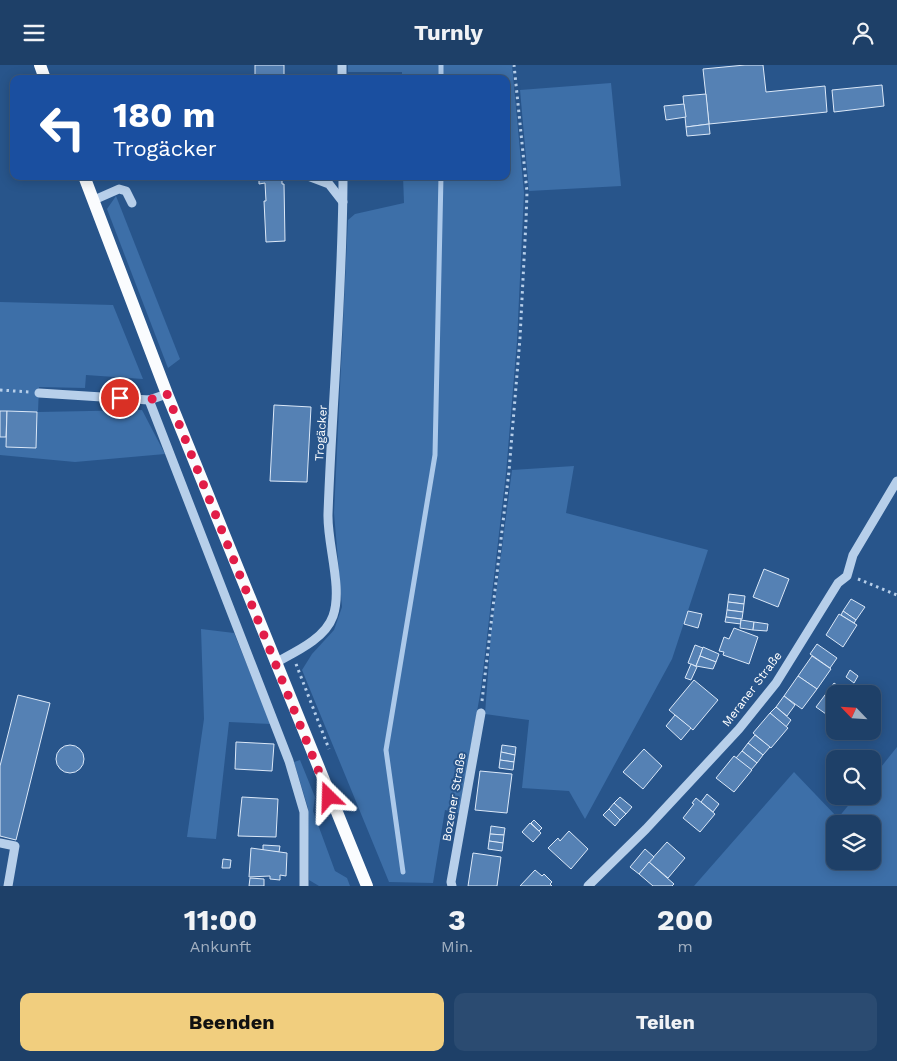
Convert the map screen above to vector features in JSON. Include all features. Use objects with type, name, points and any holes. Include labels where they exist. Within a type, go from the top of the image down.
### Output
[{"type":"main road","points":[[86,180],[167,394],[367,886]]},
{"type":"street","points":[[318,180],[329,184],[343,202]]},
{"type":"street","name":"Trogäcker","points":[[275,663],[298,651],[320,635],[333,616],[336,592],[328,516],[337,377],[343,180]]},
{"type":"street","points":[[94,200],[120,189],[126,191],[132,203]]},
{"type":"street","points":[[39,393],[105,393],[149,400],[167,394]]},
{"type":"street","points":[[149,400],[289,761],[304,812],[304,886]]},
{"type":"street","name":"Meraner Straße","points":[[588,886],[646,829],[739,729],[776,683],[838,583],[848,576],[852,555],[897,481]]},
{"type":"street","name":"Bozener Straße","points":[[452,886],[451,881],[481,713]]},
{"type":"street","points":[[0,843],[15,846],[8,886]]},
{"type":"path","points":[[481,713],[488,632],[509,471],[520,338],[527,192],[514,65]]},
{"type":"path","points":[[0,391],[39,393]]},
{"type":"path","points":[[848,576],[897,595]]},
{"type":"shaded area","points":[[348,65],[512,65],[524,193],[517,341],[506,473],[481,689],[459,813],[445,810],[433,883],[389,882],[302,670],[312,654],[334,630],[342,607],[334,513],[348,220],[355,214],[404,203],[403,180],[510,180],[510,75],[402,75],[402,72],[348,72]]},
{"type":"shaded area","points":[[611,83],[621,186],[529,191],[520,90]]},
{"type":"shaded area","points":[[116,196],[180,359],[168,368],[107,209]]},
{"type":"shaded area","points":[[0,302],[113,305],[143,379],[86,375],[85,388],[39,387],[38,412],[142,410],[165,454],[75,462],[0,455]]},
{"type":"shaded area","points":[[574,466],[566,513],[708,550],[672,659],[585,819],[569,791],[522,788],[529,720],[485,714],[491,633],[512,470]]},
{"type":"shaded area","points":[[201,629],[234,633],[271,724],[229,722],[216,839],[187,837],[204,719]]},
{"type":"shaded area","points":[[897,747],[897,886],[694,886],[794,772],[835,815],[826,815],[826,870],[881,870],[881,815],[840,815],[849,805],[881,805],[881,767]]},
{"type":"shaded area","points":[[300,760],[315,797],[313,811],[335,871],[347,878],[350,886],[319,886],[309,880],[308,808],[294,762]]},
{"type":"building","points":[[255,65],[284,65],[284,75],[255,75]]},
{"type":"building","points":[[763,65],[766,92],[825,86],[827,112],[709,124],[703,69]]},
{"type":"building","points":[[882,85],[884,106],[834,112],[832,90]]},
{"type":"building","points":[[706,94],[709,124],[686,127],[683,96]]},
{"type":"building","points":[[684,104],[686,117],[666,120],[664,106]]},
{"type":"building","points":[[709,124],[710,134],[687,136],[686,127]]},
{"type":"building","points":[[259,180],[282,180],[282,184],[284,184],[285,241],[266,242],[265,183],[259,184]]},
{"type":"building","points":[[274,405],[311,407],[307,482],[270,481]]},
{"type":"building","points":[[0,411],[7,411],[6,437],[0,437]]},
{"type":"building","points":[[7,411],[37,412],[36,448],[6,447]]},
{"type":"building","points":[[764,569],[789,579],[778,607],[753,597]]},
{"type":"building","points":[[729,594],[745,596],[744,604],[728,602]]},
{"type":"building","points":[[851,599],[865,607],[856,620],[843,611]]},
{"type":"building","points":[[728,602],[744,604],[743,612],[727,610]]},
{"type":"building","points":[[727,610],[743,612],[742,619],[726,617]]},
{"type":"building","points":[[688,611],[702,614],[698,628],[684,624]]},
{"type":"building","points":[[843,611],[856,620],[854,623],[841,615]]},
{"type":"building","points":[[839,614],[857,625],[843,647],[826,635]]},
{"type":"building","points":[[726,617],[741,619],[741,624],[725,622]]},
{"type":"building","points":[[741,620],[754,622],[753,630],[740,628]]},
{"type":"building","points":[[754,622],[768,624],[767,631],[753,630]]},
{"type":"building","points":[[734,628],[758,637],[749,664],[723,655],[724,652],[719,651],[724,637],[729,639]]},
{"type":"building","points":[[817,644],[837,658],[830,668],[810,654]]},
{"type":"building","points":[[695,645],[703,648],[696,666],[688,663]]},
{"type":"building","points":[[703,647],[719,654],[716,662],[700,656]]},
{"type":"building","points":[[700,656],[716,662],[713,669],[696,666]]},
{"type":"building","points":[[812,656],[831,669],[817,689],[798,676]]},
{"type":"building","points":[[691,664],[697,667],[691,680],[685,678]]},
{"type":"building","points":[[850,670],[858,676],[854,683],[846,677]]},
{"type":"building","points":[[798,676],[817,689],[802,709],[784,696]]},
{"type":"building","points":[[694,680],[718,700],[693,730],[669,710]]},
{"type":"building","points":[[18,695],[50,703],[16,840],[0,836],[0,766]]},
{"type":"building","points":[[825,695],[826,696],[826,714],[816,707]]},
{"type":"building","points":[[784,696],[795,705],[787,716],[776,707]]},
{"type":"building","points":[[776,707],[791,720],[786,727],[770,713]]},
{"type":"building","points":[[770,713],[788,728],[771,748],[753,733]]},
{"type":"building","points":[[675,715],[691,728],[681,740],[666,726]]},
{"type":"building","points":[[755,735],[770,747],[763,755],[748,743]]},
{"type":"building","points":[[236,742],[274,744],[272,771],[235,769]]},
{"type":"building","points":[[748,743],[763,755],[757,763],[742,751]]},
{"type":"building","points":[[70,745],[80,749],[84,759],[80,769],[70,773],[60,769],[56,759],[60,749]]},
{"type":"building","points":[[502,745],[516,747],[515,755],[501,752]]},
{"type":"building","points":[[644,749],[662,766],[643,789],[623,772]]},
{"type":"building","points":[[742,751],[757,763],[751,770],[736,758]]},
{"type":"building","points":[[501,752],[515,755],[514,762],[500,760]]},
{"type":"building","points":[[734,756],[752,770],[734,792],[716,778]]},
{"type":"building","points":[[500,760],[514,762],[513,770],[499,768]]},
{"type":"building","points":[[480,771],[512,774],[507,813],[475,810]]},
{"type":"building","points":[[707,794],[719,804],[713,812],[701,802]]},
{"type":"building","points":[[242,797],[278,799],[276,837],[238,836]]},
{"type":"building","points":[[620,797],[632,807],[626,814],[614,803]]},
{"type":"building","points":[[696,798],[715,814],[700,832],[683,818],[694,804],[692,803]]},
{"type":"building","points":[[614,803],[626,814],[620,820],[609,809]]},
{"type":"building","points":[[609,809],[620,820],[615,826],[603,815]]},
{"type":"building","points":[[534,820],[542,828],[539,831],[531,823]]},
{"type":"building","points":[[530,823],[541,833],[533,842],[522,832]]},
{"type":"building","points":[[491,826],[505,828],[504,835],[490,834]]},
{"type":"building","points":[[569,831],[588,849],[571,869],[548,848],[558,838],[560,841]]},
{"type":"building","points":[[490,834],[504,835],[503,843],[489,841]]},
{"type":"building","points":[[489,841],[503,843],[502,851],[488,849]]},
{"type":"building","points":[[667,842],[685,858],[668,878],[649,862]]},
{"type":"building","points":[[263,845],[280,846],[279,852],[263,851]]},
{"type":"building","points":[[251,848],[287,853],[286,876],[280,875],[280,880],[270,879],[270,876],[249,877]]},
{"type":"building","points":[[645,849],[654,857],[639,874],[630,867]]},
{"type":"building","points":[[473,853],[501,857],[497,886],[468,886]]},
{"type":"building","points":[[223,859],[231,860],[230,868],[222,868]]},
{"type":"building","points":[[649,862],[674,884],[672,886],[653,886],[639,874]]},
{"type":"building","points":[[535,870],[542,876],[544,874],[552,882],[550,884],[552,886],[520,886]]},
{"type":"building","points":[[250,878],[264,879],[264,886],[249,886]]},
{"type":"waterway","points":[[441,65],[441,75]]},
{"type":"waterway","points":[[403,872],[386,750],[435,455],[441,180]]},
{"type":"route","points":[[120,398],[149,400],[167,394],[329,797]]}]
